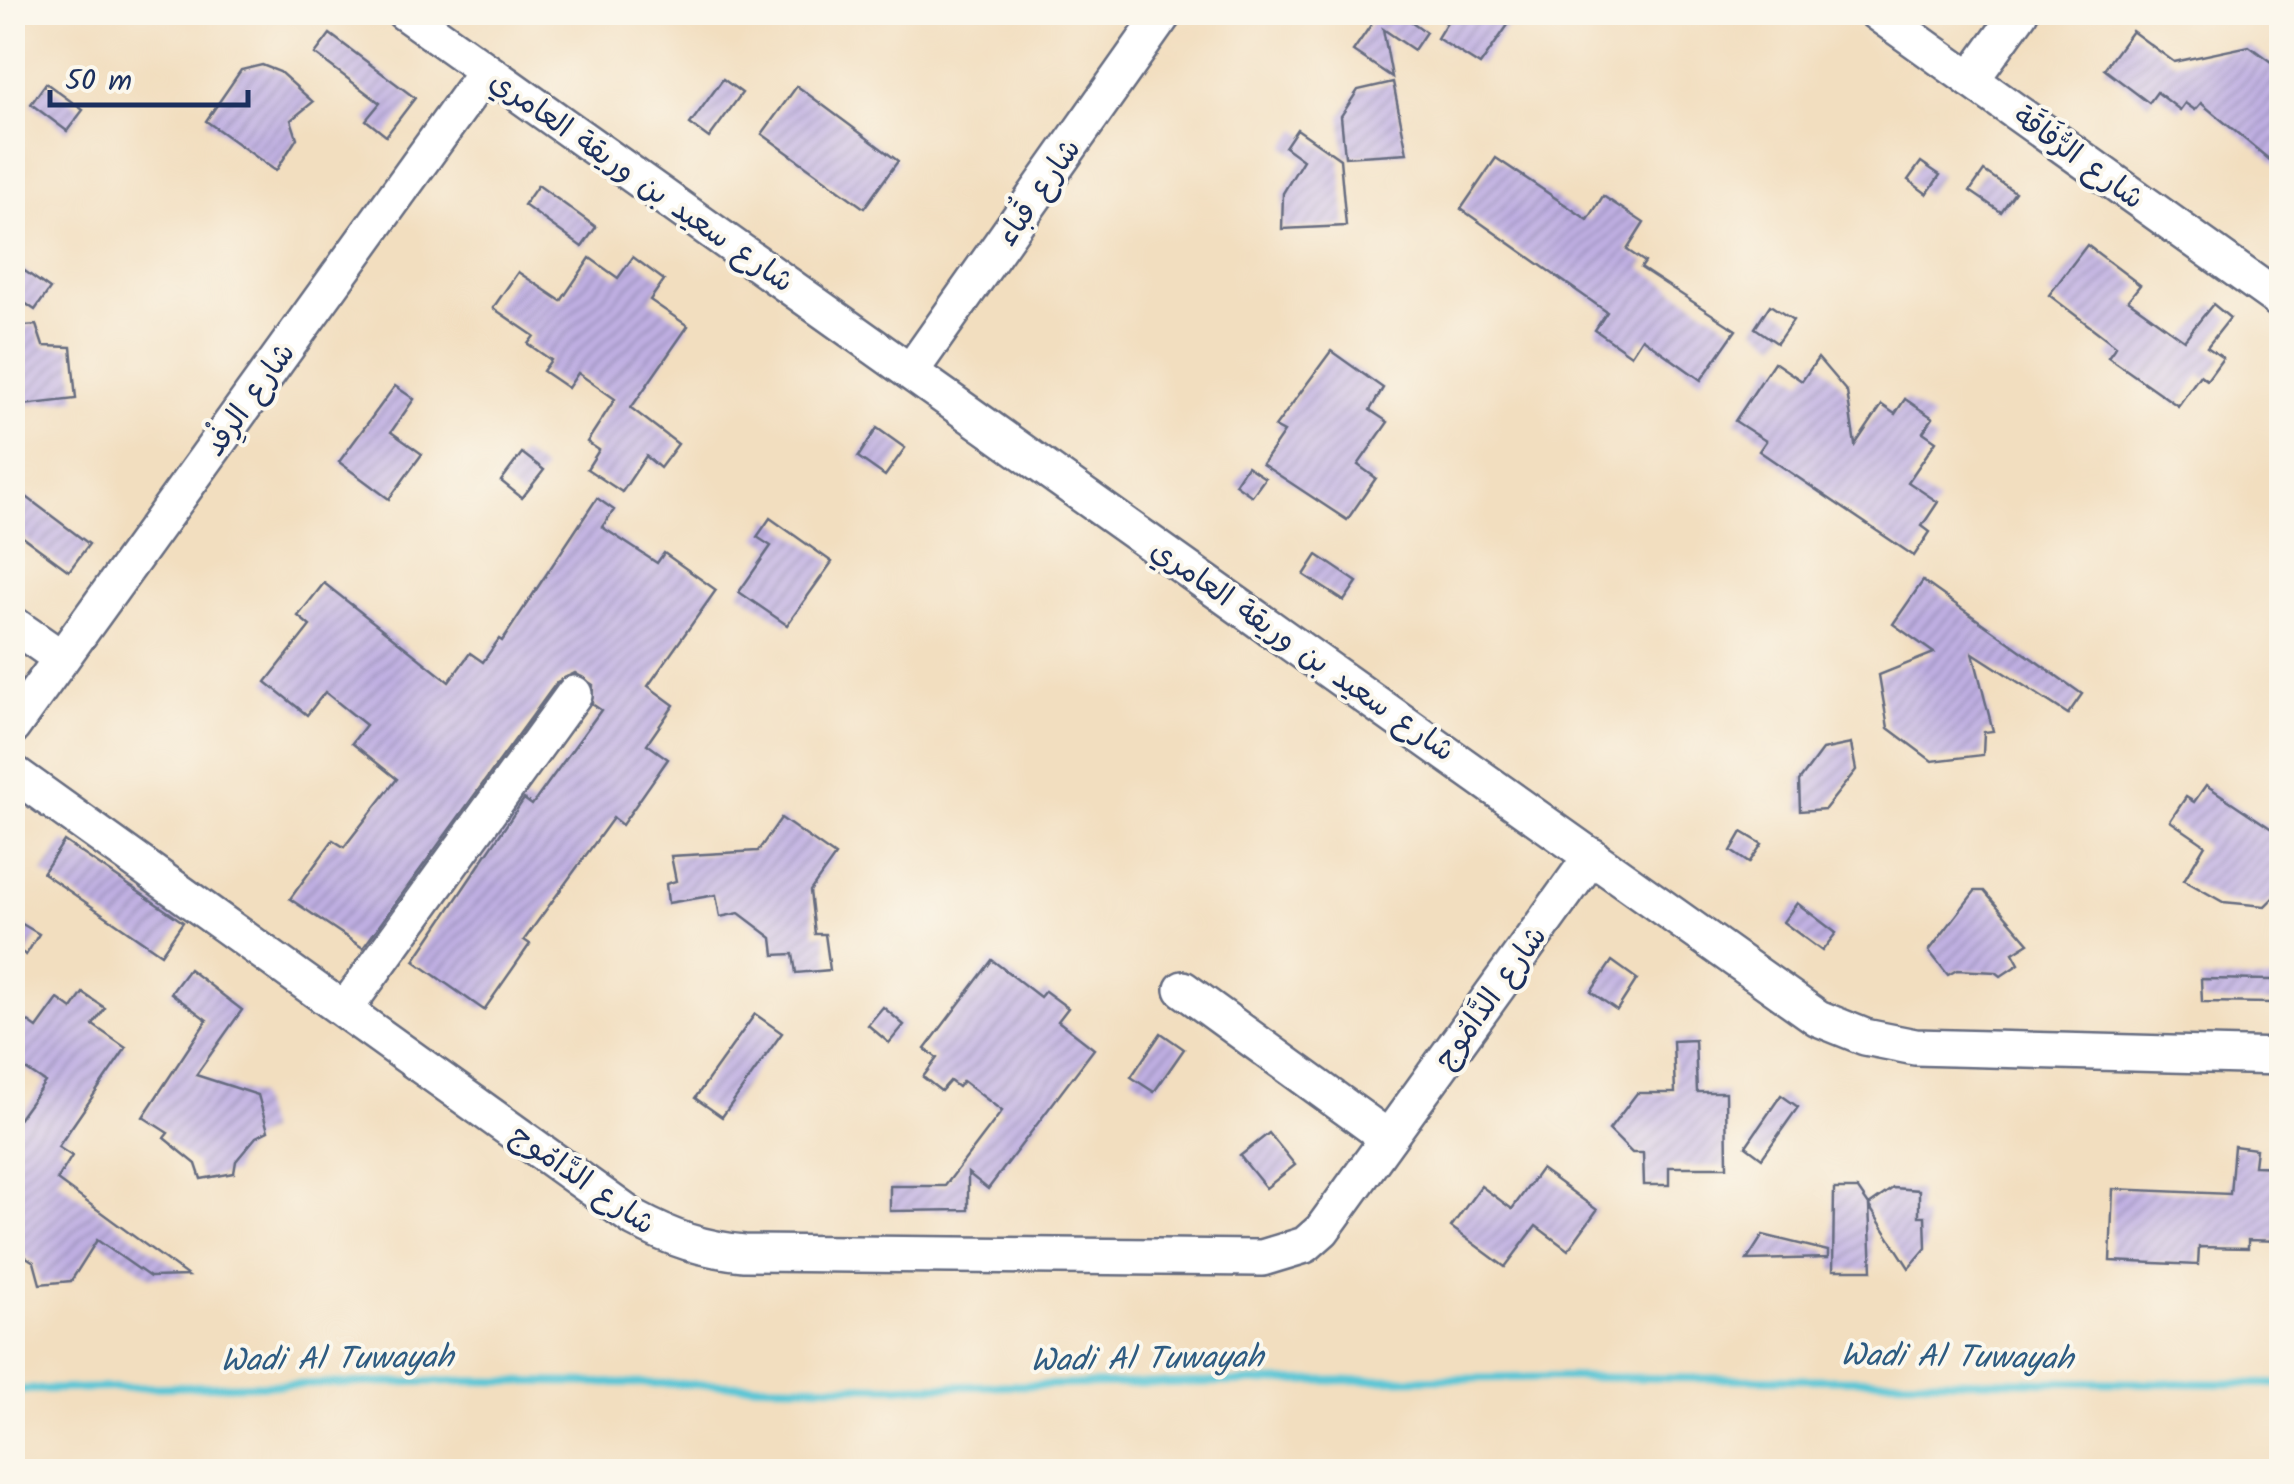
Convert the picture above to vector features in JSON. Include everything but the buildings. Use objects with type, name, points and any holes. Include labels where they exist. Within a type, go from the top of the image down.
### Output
[{"type":"street","name":"شارع سعيد بن وريقة العامري","points":[[404,12],[1818,1018],[1865,1037],[1915,1047],[2282,1057]]},
{"type":"street","name":"شارع قُباء","points":[[911,370],[1164,12]]},
{"type":"street","name":"شارع الرُّفَاقَة","points":[[1876,12],[2282,302]]},
{"type":"street","points":[[1971,80],[2020,12]]},
{"type":"street","name":"شارع الرِفْد","points":[[12,727],[486,71]]},
{"type":"street","points":[[12,624],[60,658]]},
{"type":"street","points":[[345,1009],[574,694]]},
{"type":"street","name":"شارع الدَّامُوج","points":[[12,772],[636,1219],[669,1238],[706,1249],[1284,1254],[1322,1230],[1592,856]]},
{"type":"street","points":[[1183,990],[1388,1138]]},
{"type":"waterway","name":"Wadi Al Tuwayah","points":[[12,1390],[461,1381],[898,1387],[1562,1377],[2282,1384]]}]
